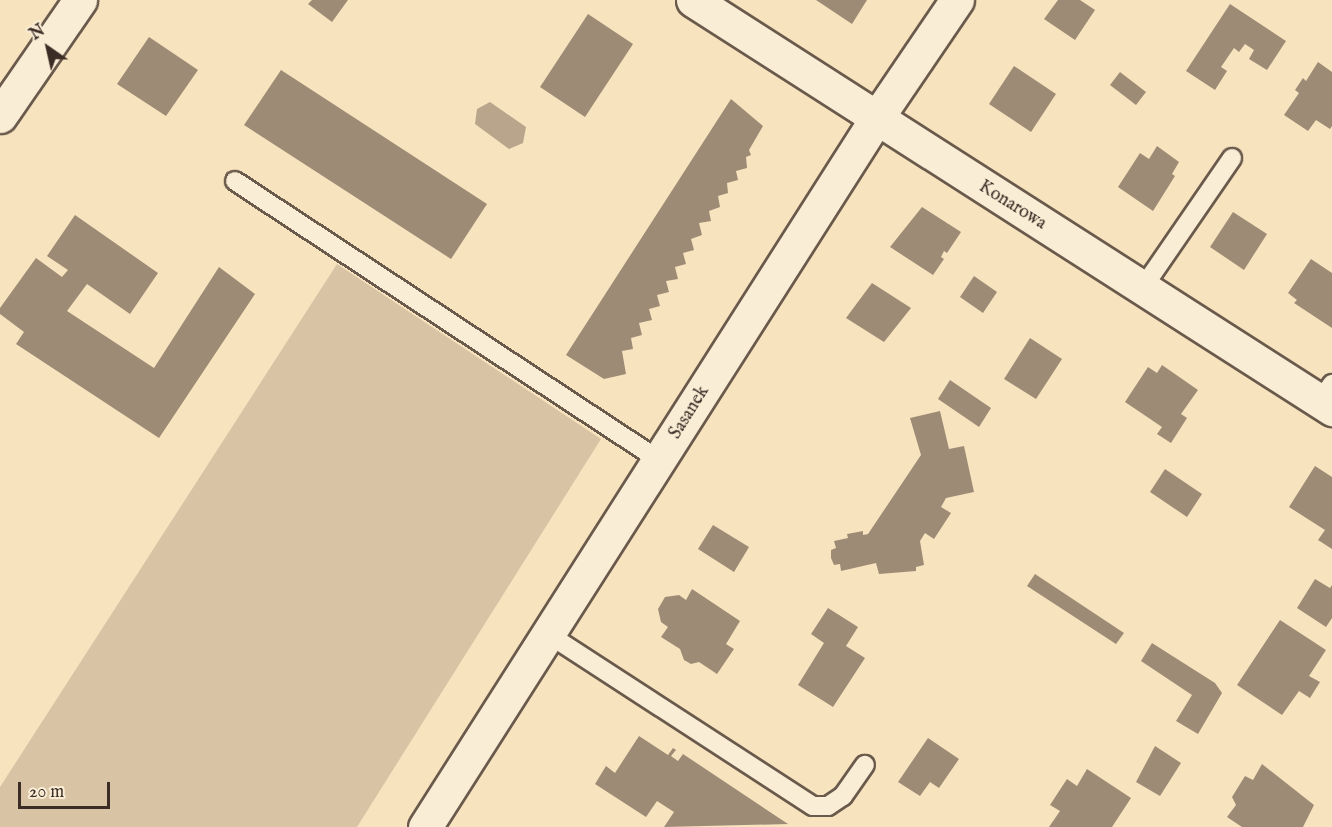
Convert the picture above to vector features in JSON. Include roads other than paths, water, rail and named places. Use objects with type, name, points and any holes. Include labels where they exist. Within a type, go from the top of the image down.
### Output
[{"type":"street","points":[[0,116],[80,0]]},
{"type":"street","name":"Konarowa","points":[[693,0],[1142,289],[1328,398]]},
{"type":"street","name":"Sasanek","points":[[425,827],[876,119],[957,0]]},
{"type":"lane","points":[[1142,289],[1232,158]]},
{"type":"lane","points":[[235,181],[659,460]]},
{"type":"lane","points":[[548,634],[813,806],[828,806],[843,796],[864,765]]}]
